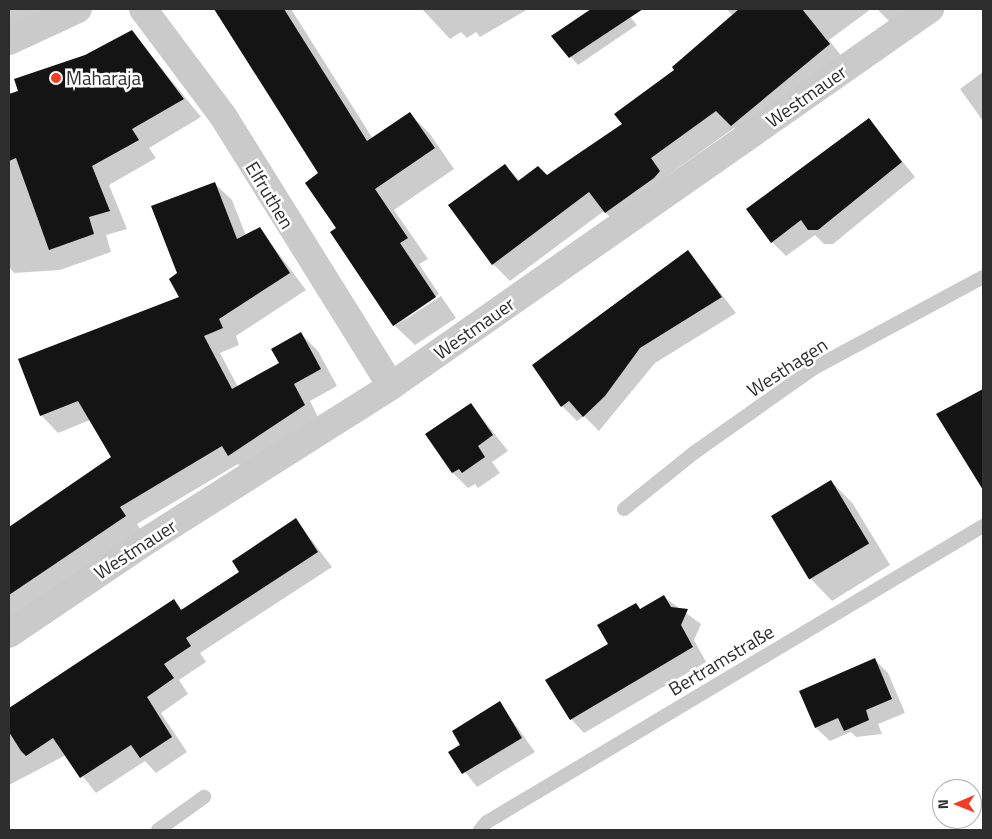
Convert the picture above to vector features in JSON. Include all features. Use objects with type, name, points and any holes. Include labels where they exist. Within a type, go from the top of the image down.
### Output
[{"type":"street","points":[[9,41],[78,9]]},
{"type":"street","name":"Elfruthen","points":[[143,9],[223,116],[391,386]]},
{"type":"street","name":"Westmauer","points":[[9,634],[391,386],[930,9]]},
{"type":"lane","name":"Westhagen","points":[[624,509],[695,452],[814,368],[983,277]]},
{"type":"lane","name":"Bertramstraße","points":[[480,830],[487,822],[983,526]]},
{"type":"lane","points":[[158,830],[204,797]]},
{"type":"building","points":[[214,9],[284,9],[367,141],[410,112],[435,148],[375,189],[408,238],[400,243],[436,297],[393,326],[330,232],[336,228],[305,183],[318,173]]},
{"type":"building","points":[[591,9],[643,9],[569,58],[551,36]]},
{"type":"building","points":[[739,9],[802,9],[830,44],[731,126],[716,111],[651,158],[660,171],[654,178],[605,213],[589,192],[492,265],[448,205],[505,164],[518,181],[538,166],[547,175],[622,124],[614,114],[674,70],[672,67]]},
{"type":"building","points":[[132,30],[184,99],[132,129],[139,140],[92,166],[110,211],[89,217],[94,234],[49,250],[16,158],[9,161],[9,94],[18,91],[14,79],[85,55]]},
{"type":"building","points":[[869,118],[902,162],[818,230],[808,230],[801,220],[771,243],[746,209]]},
{"type":"building","points":[[215,182],[237,239],[260,227],[290,273],[219,319],[223,328],[204,336],[232,389],[279,363],[271,349],[301,332],[321,369],[294,384],[305,405],[228,456],[222,446],[120,507],[126,516],[9,595],[9,527],[111,457],[78,401],[40,416],[18,359],[179,297],[169,279],[177,273],[151,206]]},
{"type":"building","points":[[688,250],[722,297],[640,348],[605,396],[583,417],[569,401],[561,407],[532,365]]},
{"type":"building","points":[[983,389],[983,490],[936,414]]},
{"type":"building","points":[[471,403],[493,435],[478,446],[485,457],[462,473],[459,469],[452,473],[425,434]]},
{"type":"building","points":[[831,480],[869,543],[809,579],[771,516]]},
{"type":"building","points":[[296,518],[318,552],[186,638],[191,646],[164,664],[174,678],[147,697],[172,737],[140,758],[131,745],[80,778],[53,738],[26,756],[21,751],[9,732],[9,708],[174,599],[181,610],[239,572],[232,561]]},
{"type":"building","points":[[664,595],[671,607],[688,609],[681,625],[693,647],[570,720],[545,680],[608,644],[597,625],[636,603],[640,609]]},
{"type":"building","points":[[875,658],[892,699],[866,710],[869,720],[844,731],[838,718],[815,728],[799,691]]},
{"type":"building","points":[[500,701],[522,738],[462,774],[448,752],[460,745],[452,731]]},
{"type":"place","name":"Maharaja","points":[[56,78]]}]
